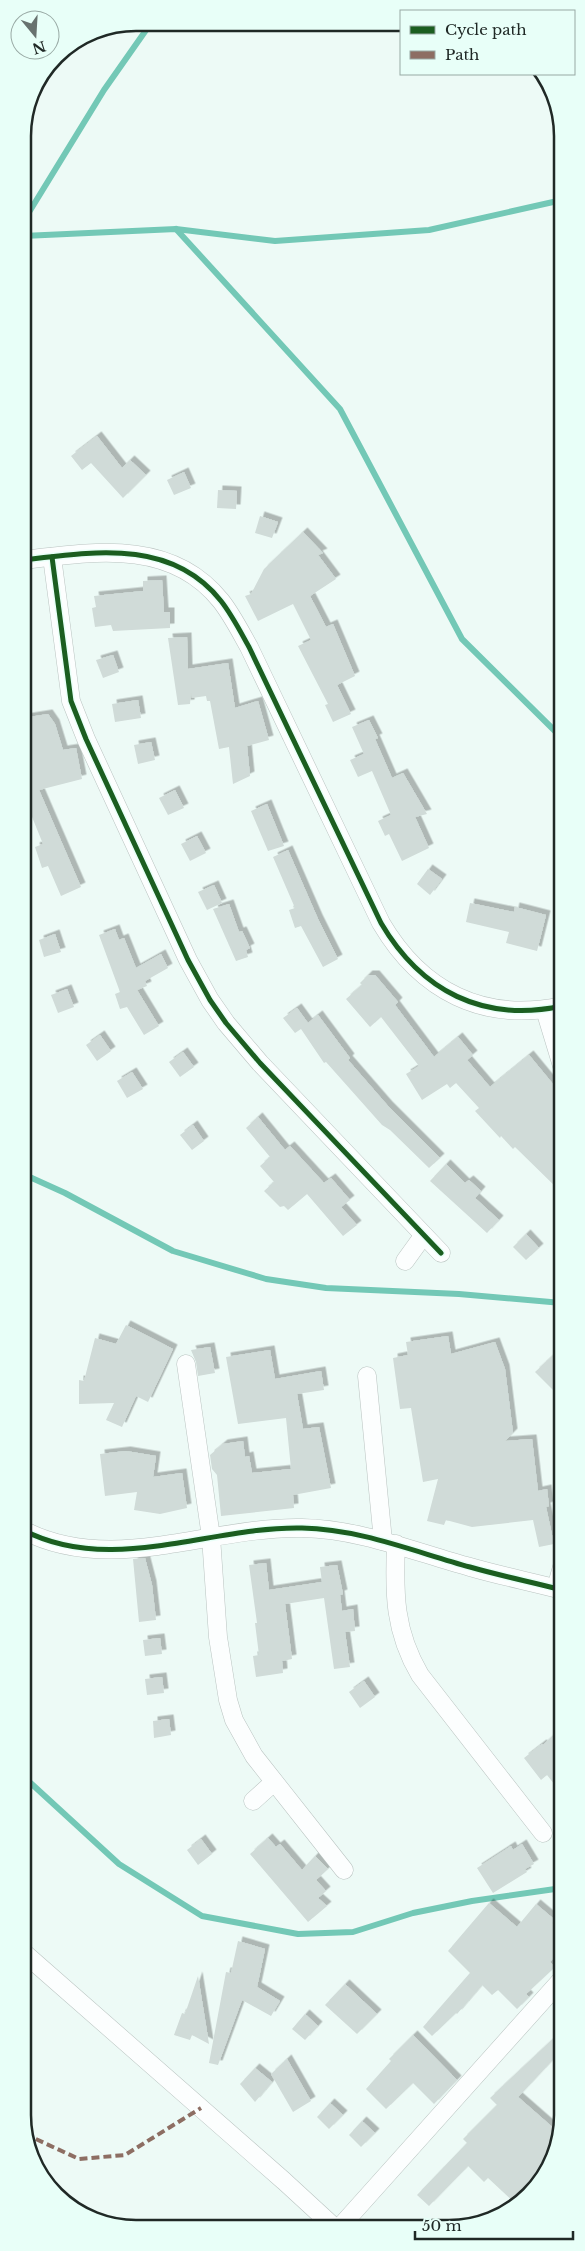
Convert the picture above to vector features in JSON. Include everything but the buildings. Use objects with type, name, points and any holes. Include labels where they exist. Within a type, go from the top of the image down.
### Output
[{"type":"street","points":[[31,559],[127,552],[147,555],[166,560],[193,577],[215,595],[231,615],[249,647],[381,923],[401,952],[422,974],[443,990],[472,1003],[492,1009],[518,1012],[554,1008]]},
{"type":"street","points":[[52,557],[71,702],[86,739],[200,983],[226,1023],[260,1063],[441,1253]]},
{"type":"street","points":[[545,1010],[554,1040]]},
{"type":"street","points":[[405,1262],[424,1236]]},
{"type":"street","points":[[186,1364],[210,1537],[218,1637],[228,1700],[241,1736],[274,1782],[344,1870]]},
{"type":"street","points":[[367,1376],[390,1542],[397,1612],[403,1643],[410,1660],[420,1675],[543,1833]]},
{"type":"street","points":[[31,1534],[82,1549],[113,1549],[302,1528],[360,1535],[390,1542],[470,1567],[554,1588]]},
{"type":"street","points":[[253,1801],[274,1782]]},
{"type":"street","points":[[31,1958],[326,2220]]},
{"type":"street","points":[[346,2220],[554,1988]]},
{"type":"waterway","points":[[31,209],[104,90],[145,31]]},
{"type":"waterway","points":[[31,236],[176,229],[275,241],[429,230],[554,202]]},
{"type":"waterway","points":[[176,229],[340,409],[462,639],[554,730]]},
{"type":"waterway","points":[[31,1178],[65,1193],[173,1251],[266,1279],[326,1288],[459,1294],[554,1302]]},
{"type":"waterway","points":[[31,1783],[119,1864],[202,1916],[298,1934],[353,1932],[413,1913],[472,1901],[554,1889]]},
{"type":"marked path","points":[[34,2138],[79,2159],[125,2155],[201,2108]]},
{"type":"cycle path","points":[[31,559],[76,554],[129,554],[155,558],[179,567],[201,581],[225,606],[249,647],[381,923],[397,947],[415,967],[435,984],[457,996],[481,1005],[506,1010],[533,1010],[554,1007]]},
{"type":"cycle path","points":[[52,557],[71,701],[86,739],[188,960],[210,1000],[226,1023],[260,1063],[441,1253]]},
{"type":"cycle path","points":[[31,1533],[56,1543],[91,1549],[126,1549],[267,1529],[324,1529],[387,1542],[482,1570],[554,1588]]}]
